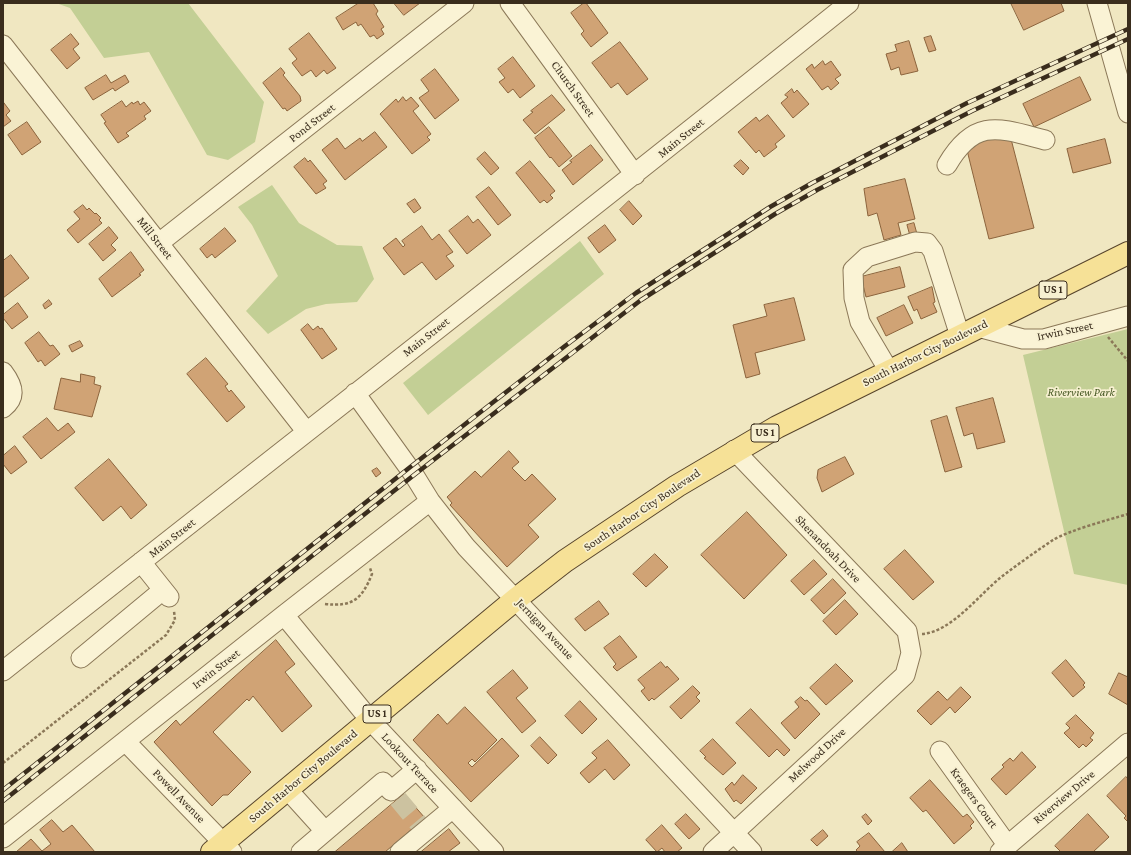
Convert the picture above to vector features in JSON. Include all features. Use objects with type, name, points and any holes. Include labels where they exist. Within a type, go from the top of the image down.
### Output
[{"type":"main road","name":"South Harbor City Boulevard","points":[[222,849],[287,789],[516,598],[623,521],[734,450],[777,427],[1128,252]]},
{"type":"street","name":"Pond Street","points":[[159,243],[464,3]]},
{"type":"street","name":"Church Street","points":[[510,3],[635,175]]},
{"type":"street","name":"Main Street","points":[[3,671],[306,431],[635,175],[849,3]]},
{"type":"street","points":[[1097,3],[1128,113]]},
{"type":"street","name":"Mill Street","points":[[3,45],[306,431]]},
{"type":"street","points":[[947,165],[955,152],[966,140],[980,131],[1002,129],[1045,140]]},
{"type":"street","points":[[888,371],[860,322],[854,298],[853,270],[867,256],[915,242],[927,243],[933,251],[969,331]]},
{"type":"street","name":"Irwin Street","points":[[969,331],[1023,339],[1044,339],[1128,316]]},
{"type":"street","points":[[3,372],[12,387],[13,393],[11,401],[3,408]]},
{"type":"street","name":"Jernigan Avenue","points":[[355,393],[414,475],[430,501],[466,547],[516,598],[752,852]]},
{"type":"street","name":"Shenandoah Drive","points":[[734,450],[907,631],[909,644]]},
{"type":"street","name":"Irwin Street","points":[[3,838],[430,501]]},
{"type":"street","points":[[81,658],[166,593],[141,562]]},
{"type":"street","name":"Lookout Terrace","points":[[284,615],[370,720],[494,852]]},
{"type":"street","name":"Melwood Drive","points":[[713,852],[905,675],[909,644]]},
{"type":"street","name":"Powell Avenue","points":[[125,741],[222,849]]},
{"type":"street","name":"Riverview Drive","points":[[1004,849],[1128,743]]},
{"type":"street","name":"Kraegers Court","points":[[940,751],[1004,849]]},
{"type":"street","points":[[300,852],[382,782],[394,795],[417,769]]},
{"type":"street","points":[[287,789],[325,831]]},
{"type":"street","points":[[400,852],[422,827],[453,808]]},
{"type":"path","points":[[1097,324],[1128,361]]},
{"type":"path","points":[[909,644],[947,626],[1000,578],[1054,539],[1103,521],[1128,514]]},
{"type":"path","points":[[309,595],[326,604],[348,603],[358,599],[367,587],[372,574],[363,553]]},
{"type":"path","points":[[3,763],[166,635],[175,620],[173,601],[166,593]]},
{"type":"green space","points":[[56,3],[188,3],[264,102],[255,142],[228,160],[207,155],[149,52],[104,58],[70,8]]},
{"type":"green space","points":[[272,185],[299,223],[337,245],[362,246],[374,279],[357,302],[326,304],[306,309],[268,334],[246,311],[278,276],[252,225],[238,207]]},
{"type":"green space","points":[[580,241],[604,274],[428,415],[403,383]]},
{"type":"green space","name":"Riverview Park","points":[[1128,329],[1128,585],[1074,574],[1023,355]]},
{"type":"building","points":[[359,3],[373,3],[378,11],[376,14],[384,27],[381,29],[384,34],[377,39],[374,35],[370,37],[361,24],[358,26],[356,22],[343,30],[336,18]]},
{"type":"building","points":[[394,3],[420,3],[404,15]]},
{"type":"building","points":[[586,3],[608,33],[591,47],[581,34],[584,31],[571,13]]},
{"type":"building","points":[[1011,3],[1061,3],[1064,11],[1024,30]]},
{"type":"building","points":[[309,33],[336,68],[327,74],[324,70],[316,77],[311,70],[302,76],[292,63],[297,59],[289,49]]},
{"type":"building","points":[[71,34],[79,44],[73,49],[80,58],[67,69],[51,50]]},
{"type":"building","points":[[931,36],[936,50],[929,52],[924,38]]},
{"type":"building","points":[[909,41],[918,71],[901,75],[899,67],[891,70],[886,54],[897,51],[895,45]]},
{"type":"building","points":[[620,42],[648,79],[627,95],[618,83],[611,88],[592,63]]},
{"type":"building","points":[[513,57],[535,86],[520,98],[513,89],[508,93],[499,82],[505,78],[498,69]]},
{"type":"building","points":[[823,61],[825,65],[831,61],[841,75],[835,79],[839,83],[831,90],[828,86],[822,90],[806,69],[812,64],[814,68]]},
{"type":"building","points":[[281,68],[285,73],[283,75],[300,96],[301,101],[287,111],[285,108],[283,109],[263,83]]},
{"type":"building","points":[[435,69],[459,100],[435,119],[419,98],[429,91],[421,80]]},
{"type":"building","points":[[106,75],[111,83],[125,75],[129,82],[115,91],[113,88],[93,100],[85,88]]},
{"type":"building","points":[[1080,77],[1091,100],[1034,127],[1023,104]]},
{"type":"building","points":[[792,89],[794,93],[797,90],[809,104],[793,118],[781,103],[788,97],[785,95]]},
{"type":"building","points":[[552,95],[565,110],[535,134],[523,120],[533,112],[531,111]]},
{"type":"building","points":[[403,97],[406,101],[411,97],[419,106],[413,111],[431,134],[427,137],[430,140],[412,154],[380,114],[396,99],[398,102]]},
{"type":"building","points":[[122,101],[126,107],[132,102],[133,104],[138,101],[140,105],[144,102],[151,111],[144,116],[146,119],[126,133],[129,136],[118,143],[104,123],[106,122],[101,115]]},
{"type":"building","points":[[4,103],[10,111],[6,115],[11,121],[3,127]]},
{"type":"building","points":[[768,115],[785,136],[775,144],[777,147],[764,157],[759,150],[756,153],[738,132],[756,117],[759,121]]},
{"type":"building","points":[[27,122],[41,142],[22,155],[8,135]]},
{"type":"building","points":[[549,127],[572,156],[559,167],[535,138]]},
{"type":"building","points":[[375,132],[387,147],[345,180],[322,150],[337,138],[345,149],[360,138],[362,141]]},
{"type":"building","points":[[1000,134],[1011,139],[1034,228],[989,239],[966,146]]},
{"type":"building","points":[[1105,139],[1111,163],[1073,173],[1067,149]]},
{"type":"building","points":[[591,145],[603,160],[573,185],[562,170],[572,162],[570,161]]},
{"type":"building","points":[[485,152],[499,168],[491,175],[477,159]]},
{"type":"building","points":[[305,158],[308,162],[310,160],[327,181],[323,184],[326,188],[316,194],[294,167]]},
{"type":"building","points":[[741,160],[749,168],[743,175],[734,166]]},
{"type":"building","points":[[530,161],[555,191],[550,195],[553,198],[547,203],[544,200],[540,203],[516,173]]},
{"type":"building","points":[[905,179],[915,219],[898,223],[901,235],[884,240],[877,213],[868,216],[864,189]]},
{"type":"building","points":[[489,187],[511,215],[498,225],[476,197]]},
{"type":"building","points":[[415,199],[421,208],[414,213],[407,204]]},
{"type":"building","points":[[629,201],[642,216],[633,225],[620,210]]},
{"type":"building","points":[[83,205],[87,210],[89,208],[95,214],[96,213],[101,218],[99,220],[102,223],[78,243],[67,230],[80,219],[74,212]]},
{"type":"building","points":[[468,216],[473,223],[478,219],[491,235],[467,254],[449,231]]},
{"type":"building","points":[[914,223],[917,234],[910,236],[907,225]]},
{"type":"building","points":[[605,225],[616,240],[599,253],[588,238]]},
{"type":"building","points":[[422,226],[432,240],[439,234],[453,252],[446,256],[454,266],[436,280],[422,262],[404,275],[383,248],[396,238],[403,247],[405,245],[402,241]]},
{"type":"building","points":[[109,227],[118,238],[111,245],[116,250],[103,261],[89,244]]},
{"type":"building","points":[[225,228],[236,241],[215,258],[212,254],[207,258],[200,249]]},
{"type":"building","points":[[131,252],[144,270],[139,274],[141,275],[112,297],[99,279]]},
{"type":"building","points":[[11,255],[29,278],[3,298],[3,261]]},
{"type":"building","points":[[900,267],[905,287],[866,297],[861,277]]},
{"type":"building","points":[[932,287],[935,302],[933,303],[937,312],[921,319],[917,309],[914,311],[908,297]]},
{"type":"building","points":[[794,298],[805,340],[755,353],[760,374],[746,378],[733,325],[767,316],[764,305]]},
{"type":"building","points":[[49,300],[52,304],[45,309],[43,305]]},
{"type":"building","points":[[18,303],[28,317],[12,329],[3,318],[3,315]]},
{"type":"building","points":[[904,305],[913,323],[886,336],[877,318]]},
{"type":"building","points":[[308,324],[313,330],[318,326],[320,329],[322,328],[337,349],[322,359],[301,330]]},
{"type":"building","points":[[39,332],[50,346],[53,345],[60,354],[45,366],[41,360],[38,362],[25,343]]},
{"type":"building","points":[[80,341],[83,346],[72,352],[69,346]]},
{"type":"building","points":[[206,358],[228,384],[225,386],[229,392],[231,390],[245,407],[227,422],[187,374]]},
{"type":"building","points":[[81,374],[95,377],[94,384],[101,386],[92,417],[54,409],[61,378],[80,382]]},
{"type":"building","points":[[993,398],[1005,442],[977,449],[973,433],[964,436],[956,408]]},
{"type":"building","points":[[947,416],[962,467],[945,472],[931,421]]},
{"type":"building","points":[[47,418],[58,431],[68,423],[75,432],[41,459],[23,437]]},
{"type":"building","points":[[15,446],[27,462],[11,474],[3,464],[3,456]]},
{"type":"building","points":[[509,451],[519,462],[512,468],[525,481],[532,474],[556,499],[528,525],[539,537],[507,567],[450,505],[452,503],[447,497],[475,471],[481,477]]},
{"type":"building","points":[[845,457],[854,474],[822,492],[817,478],[818,470]]},
{"type":"building","points":[[109,459],[147,505],[131,519],[121,506],[103,521],[75,488]]},
{"type":"building","points":[[377,468],[381,473],[376,477],[372,471]]},
{"type":"building","points":[[747,512],[787,555],[744,599],[701,555]]},
{"type":"building","points":[[905,550],[934,582],[913,600],[884,569]]},
{"type":"building","points":[[655,554],[668,567],[646,587],[633,574]]},
{"type":"building","points":[[814,560],[827,574],[804,595],[791,581]]},
{"type":"building","points":[[833,579],[846,593],[824,614],[811,600]]},
{"type":"building","points":[[845,600],[858,614],[836,635],[823,621]]},
{"type":"building","points":[[599,601],[609,614],[585,631],[575,619]]},
{"type":"building","points":[[620,636],[637,657],[617,671],[613,667],[616,664],[604,648]]},
{"type":"building","points":[[276,640],[295,664],[285,672],[312,706],[282,732],[253,696],[249,701],[247,699],[213,732],[251,772],[228,795],[223,795],[212,806],[154,742],[176,720],[180,725]]},
{"type":"building","points":[[1066,660],[1085,683],[1083,685],[1085,687],[1073,697],[1052,673]]},
{"type":"building","points":[[661,662],[666,668],[667,666],[679,679],[654,700],[652,698],[649,701],[641,691],[645,688],[638,680]]},
{"type":"building","points":[[836,664],[853,681],[826,705],[810,688]]},
{"type":"building","points":[[513,670],[528,688],[516,698],[536,721],[522,733],[487,692]]},
{"type":"building","points":[[1119,673],[1128,677],[1128,705],[1109,694]]},
{"type":"building","points":[[693,686],[700,693],[696,697],[700,701],[681,719],[670,707]]},
{"type":"building","points":[[961,687],[971,697],[955,713],[950,707],[931,725],[917,711],[938,691],[947,700]]},
{"type":"building","points":[[801,697],[805,701],[807,700],[820,714],[795,739],[781,723],[799,707],[795,702]]},
{"type":"building","points":[[580,701],[597,719],[582,734],[565,716]]},
{"type":"building","points":[[465,707],[497,740],[475,762],[472,759],[468,763],[472,767],[502,738],[519,756],[471,802],[413,740],[438,714],[447,724]]},
{"type":"building","points":[[751,709],[790,750],[784,756],[777,749],[769,757],[736,723]]},
{"type":"building","points":[[1076,715],[1094,733],[1090,738],[1093,740],[1086,747],[1083,744],[1079,748],[1064,733],[1070,728],[1066,724]]},
{"type":"building","points":[[540,737],[557,755],[548,764],[531,746]]},
{"type":"building","points":[[713,739],[736,763],[723,775],[704,758],[706,757],[700,751]]},
{"type":"building","points":[[608,740],[630,765],[614,780],[605,769],[589,783],[580,773],[597,758],[592,753]]},
{"type":"building","points":[[1022,752],[1036,767],[1006,795],[991,779],[1004,767],[1002,765],[1010,758],[1013,761]]},
{"type":"building","points":[[743,775],[757,788],[741,804],[736,800],[734,802],[725,789],[732,782],[734,785]]},
{"type":"building","points":[[1126,777],[1128,778],[1128,822],[1124,818],[1126,816],[1107,796]]},
{"type":"building","points":[[930,780],[963,817],[967,814],[974,822],[970,826],[972,828],[954,844],[926,810],[923,812],[910,798]]},
{"type":"building","points":[[404,794],[425,818],[385,852],[335,852]]},
{"type":"building","points":[[686,814],[700,829],[689,839],[675,824]]},
{"type":"building","points":[[866,814],[872,821],[868,825],[862,817]]},
{"type":"building","points":[[1088,814],[1109,837],[1093,852],[1061,852],[1055,846]]},
{"type":"building","points":[[52,820],[63,832],[72,825],[95,852],[16,852],[31,839],[42,851],[51,844],[40,830]]},
{"type":"building","points":[[662,825],[682,848],[677,852],[665,852],[662,848],[657,852],[646,840]]},
{"type":"building","points":[[449,829],[460,843],[448,852],[421,852]]},
{"type":"building","points":[[823,830],[828,836],[817,846],[811,840]]},
{"type":"building","points":[[869,833],[885,852],[858,852],[856,850],[860,846],[857,842]]},
{"type":"building","points":[[902,843],[908,852],[892,852]]},
{"type":"tunnel","points":[[398,799],[419,824]]},
{"type":"railway","points":[[3,790],[409,468],[565,346],[636,293],[770,207],[812,183],[967,103],[1128,29]]},
{"type":"railway","points":[[3,801],[414,475],[641,300],[775,214],[817,190],[972,111],[1128,39]]}]
